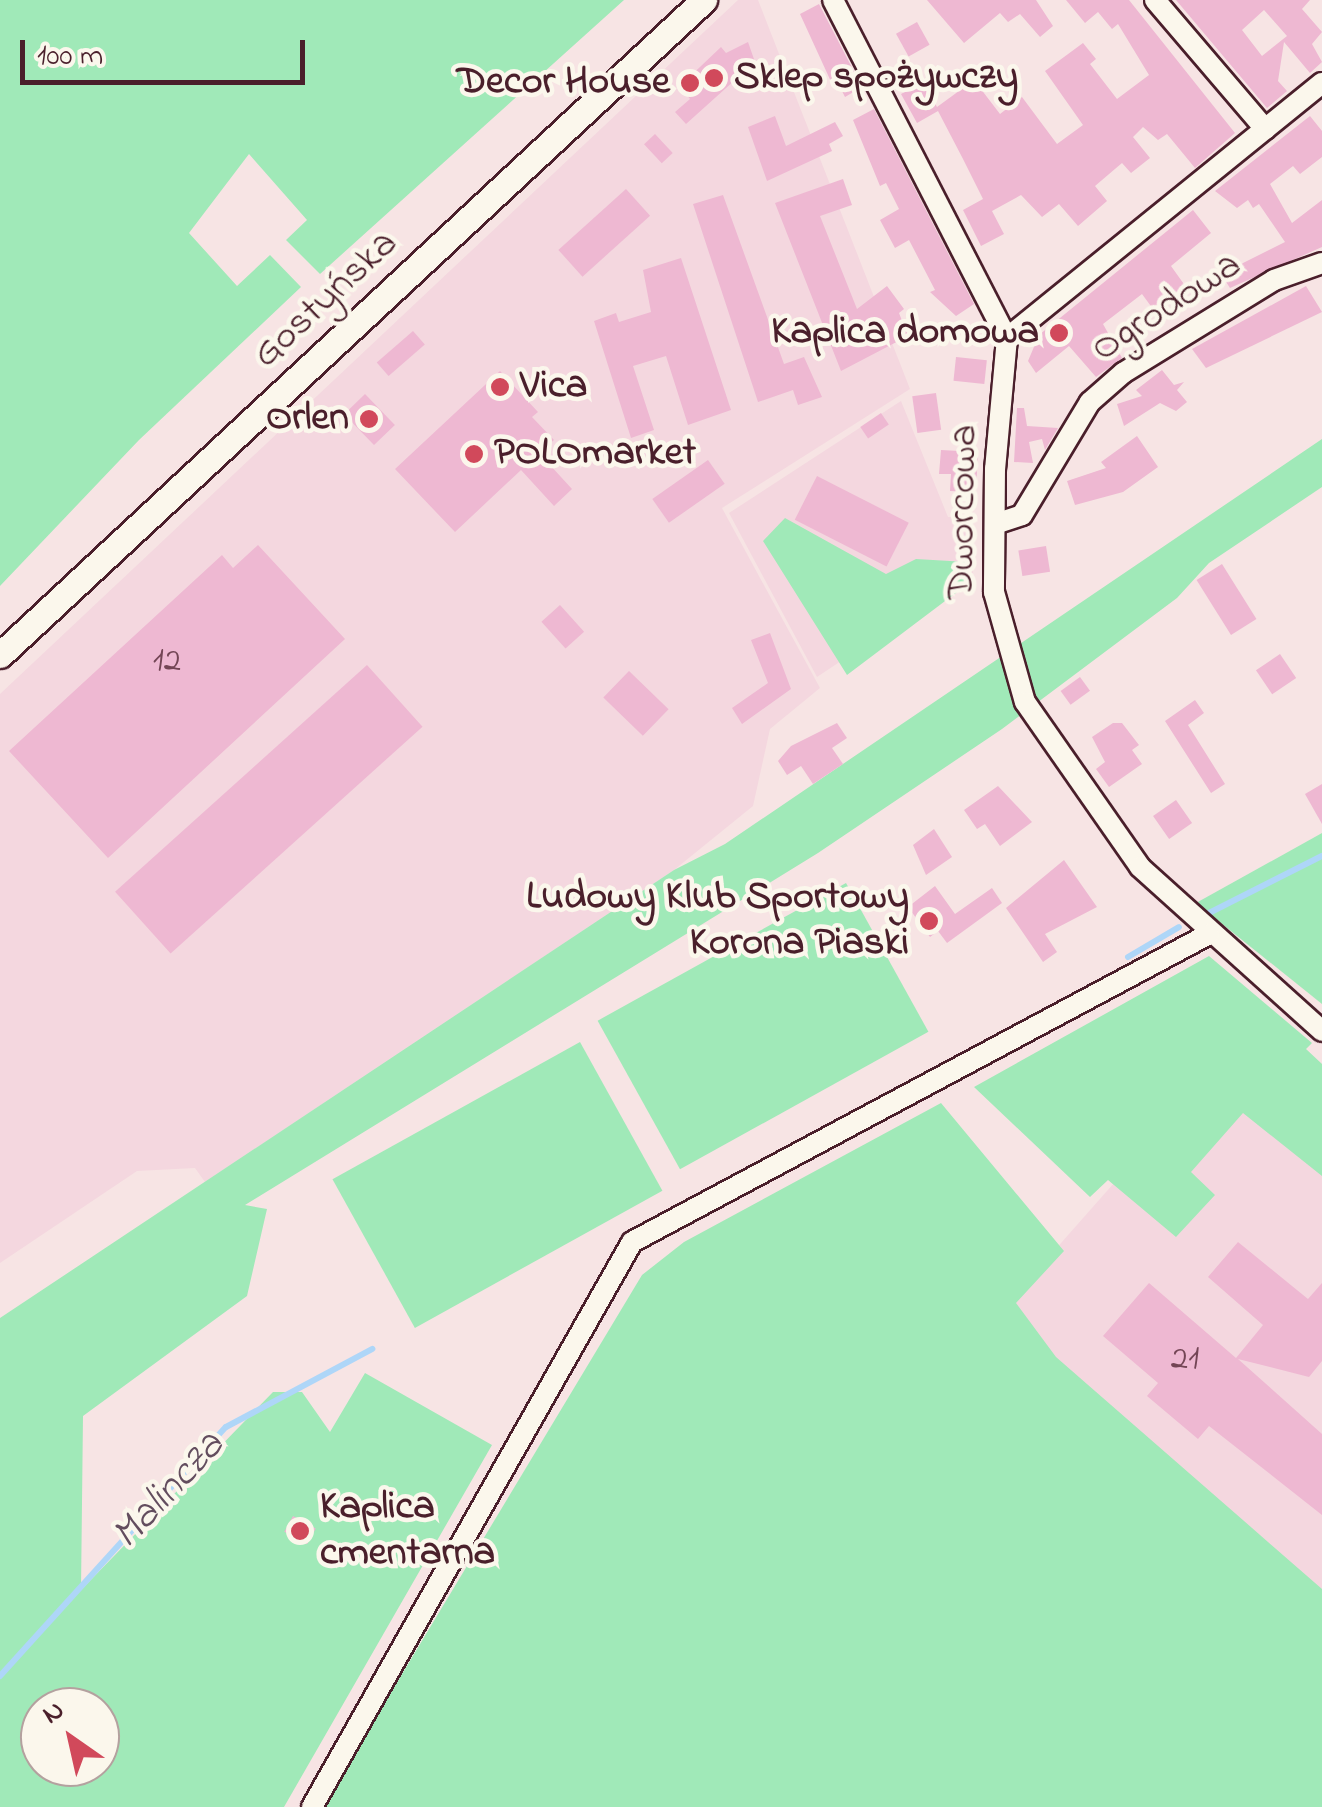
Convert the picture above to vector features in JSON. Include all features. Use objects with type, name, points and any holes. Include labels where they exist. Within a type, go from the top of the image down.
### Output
[{"type":"street","name":"Gostyńska","points":[[0,655],[704,0]]},
{"type":"street","points":[[833,0],[1006,338],[1322,83]]},
{"type":"street","points":[[1155,0],[1265,129]]},
{"type":"street","name":"Ogrodowa","points":[[995,524],[1022,515],[1090,402],[1123,372],[1274,280],[1322,264]]},
{"type":"street","name":"Dworcowa","points":[[1006,338],[995,524],[999,624],[1025,702],[1114,832],[1171,900],[1322,1031]]},
{"type":"street","points":[[312,1807],[632,1242],[1209,934]]},
{"type":"shaded area","points":[[738,0],[758,0],[910,389],[722,508],[820,688],[770,729],[753,806],[674,870],[205,1182],[195,1168],[137,1171],[0,1263],[0,694]]},
{"type":"shaded area","points":[[901,401],[948,517],[972,517],[973,573],[817,677],[729,513]]},
{"type":"shaded area","points":[[1290,1038],[1322,1064],[1322,1593],[1001,1311],[1122,1174]]},
{"type":"green space","points":[[0,0],[624,0],[320,274],[286,240],[307,220],[249,154],[189,233],[237,286],[270,255],[301,287],[139,440],[0,586]]},
{"type":"green space","points":[[1322,439],[1322,487],[1209,563],[1177,598],[1002,729],[818,853],[245,1205],[267,1209],[247,1296],[83,1416],[81,1590],[273,1392],[302,1392],[330,1432],[365,1373],[492,1445],[284,1807],[0,1807],[0,1318],[674,870],[725,844]]},
{"type":"green space","points":[[785,518],[886,574],[916,559],[967,562],[969,583],[847,675],[763,541]]},
{"type":"green space","points":[[1322,833],[1322,1004],[1196,903]]},
{"type":"green space","points":[[846,883],[928,1032],[680,1169],[598,1021]]},
{"type":"green space","points":[[1209,956],[1312,1043],[1306,1049],[1322,1064],[1322,1176],[1243,1113],[1191,1172],[1215,1195],[1176,1237],[1108,1180],[1090,1197],[974,1087]]},
{"type":"green space","points":[[580,1042],[662,1191],[415,1328],[332,1179]]},
{"type":"green space","points":[[941,1103],[1064,1251],[1016,1303],[1056,1357],[1322,1589],[1322,1807],[322,1807],[642,1275],[684,1242]]},
{"type":"building","points":[[927,0],[1036,0],[1053,26],[1040,37],[1020,14],[1008,22],[1000,13],[964,43]]},
{"type":"building","points":[[1066,0],[1129,0],[1235,133],[1195,168],[1167,134],[1158,140],[1143,127],[1133,137],[1150,158],[1131,173],[1122,163],[1095,186],[1107,201],[1078,226],[1059,204],[1042,217],[1021,195],[992,211],[1004,234],[981,246],[963,210],[983,199],[938,111],[917,123],[901,94],[923,82],[937,107],[974,80],[1000,114],[1022,97],[1057,144],[1083,125],[1045,71],[1083,43],[1096,59],[1090,64],[1117,99],[1149,75],[1118,24],[1112,29],[1098,12],[1085,23]]},
{"type":"building","points":[[1176,0],[1310,0],[1302,9],[1322,32],[1312,44],[1322,62],[1310,73],[1284,42],[1278,81],[1287,91],[1267,108]],"holes":[[[1264,10],[1287,36],[1262,56],[1242,30]]]},
{"type":"building","points":[[819,4],[862,87],[845,97],[838,83],[833,86],[800,14]]},
{"type":"building","points":[[917,22],[930,45],[909,56],[896,34]]},
{"type":"building","points":[[748,42],[755,62],[686,124],[675,112],[690,99],[680,86],[721,47],[726,53]]},
{"type":"building","points":[[874,109],[974,304],[956,316],[930,292],[935,290],[909,240],[895,248],[880,220],[899,209],[886,183],[880,186],[853,120]]},
{"type":"building","points":[[775,116],[786,146],[835,122],[843,136],[829,144],[832,151],[767,181],[748,127]]},
{"type":"building","points":[[1310,116],[1322,131],[1322,157],[1300,174],[1293,166],[1270,184],[1292,223],[1322,200],[1322,247],[1230,288],[1221,274],[1285,242],[1259,204],[1253,208],[1248,200],[1237,208],[1215,191]]},
{"type":"building","points":[[655,134],[673,153],[662,163],[644,144]]},
{"type":"building","points":[[843,179],[852,205],[820,216],[857,309],[887,286],[904,309],[899,313],[908,336],[841,371],[775,203]]},
{"type":"building","points":[[626,189],[650,216],[582,277],[558,250]]},
{"type":"building","points":[[723,195],[784,364],[804,357],[822,397],[798,405],[793,390],[758,402],[693,204]]},
{"type":"building","points":[[1193,210],[1211,233],[1171,266],[1186,287],[1153,309],[1142,294],[1103,324],[1122,358],[1096,377],[1069,346],[1036,373],[1028,361],[1039,335]]},
{"type":"building","points":[[681,258],[731,410],[688,425],[666,356],[633,366],[654,430],[631,438],[594,321],[616,313],[619,322],[651,312],[643,270]]},
{"type":"building","points":[[1306,286],[1322,312],[1206,368],[1192,349]]},
{"type":"building","points":[[413,331],[425,345],[389,376],[377,362]]},
{"type":"building","points":[[956,357],[987,360],[984,384],[953,381]]},
{"type":"building","points":[[1162,370],[1174,385],[1184,382],[1177,390],[1187,402],[1176,411],[1160,403],[1124,426],[1117,404],[1142,396],[1136,390]]},
{"type":"building","name":"POLOmarket","points":[[500,371],[538,412],[532,417],[554,440],[539,453],[572,489],[554,506],[521,470],[455,532],[395,469]]},
{"type":"building","points":[[936,393],[941,430],[917,433],[912,396]]},
{"type":"building","name":"Orlen","points":[[365,394],[395,425],[374,445],[344,414]]},
{"type":"building","points":[[1017,408],[1024,408],[1027,426],[1058,428],[1045,450],[1042,439],[1029,442],[1033,463],[1014,462]]},
{"type":"building","points":[[881,413],[889,425],[868,439],[860,427]]},
{"type":"building","points":[[1137,436],[1158,467],[1123,492],[1075,505],[1067,481],[1106,468],[1101,462]]},
{"type":"building","points":[[941,450],[978,452],[976,492],[950,491],[951,474],[939,474]]},
{"type":"building","points":[[708,460],[725,484],[669,523],[652,499]]},
{"type":"building","points":[[817,476],[909,523],[887,566],[795,520]]},
{"type":"building","points":[[258,545],[345,639],[108,858],[9,751],[222,555],[233,568]]},
{"type":"building","points":[[1046,546],[1050,572],[1022,576],[1018,550]]},
{"type":"building","points":[[1222,564],[1256,619],[1231,635],[1197,580]]},
{"type":"building","points":[[560,605],[584,632],[566,648],[541,622]]},
{"type":"building","points":[[770,633],[791,689],[742,724],[732,708],[768,683],[751,640]]},
{"type":"building","points":[[1280,654],[1296,678],[1272,694],[1256,670]]},
{"type":"building","points":[[367,665],[423,727],[171,954],[115,892]]},
{"type":"building","points":[[629,671],[669,709],[643,736],[603,698]]},
{"type":"building","points":[[1080,677],[1090,691],[1071,705],[1061,691]]},
{"type":"building","points":[[1195,700],[1204,713],[1188,725],[1225,784],[1211,793],[1165,721]]},
{"type":"building","points":[[837,723],[847,738],[832,748],[843,764],[813,784],[801,766],[787,775],[778,761],[791,746]]},
{"type":"building","points":[[1113,723],[1122,723],[1139,745],[1132,750],[1142,764],[1109,787],[1096,769],[1105,762],[1092,737]]},
{"type":"building","points":[[1322,784],[1322,824],[1305,794]]},
{"type":"building","points":[[998,786],[1032,822],[1000,846],[985,824],[977,829],[964,810]]},
{"type":"building","points":[[1176,800],[1192,823],[1169,839],[1153,816]]},
{"type":"building","points":[[934,829],[952,857],[926,875],[913,845]]},
{"type":"building","points":[[1064,860],[1097,907],[1045,934],[1057,952],[1043,962],[1006,908]]},
{"type":"building","points":[[935,886],[955,914],[992,888],[1002,903],[947,943],[938,931],[930,937],[908,907]]},
{"type":"building","points":[[1238,1242],[1308,1299],[1322,1283],[1322,1361],[1309,1377],[1238,1359],[1322,1434],[1322,1515],[1209,1426],[1198,1439],[1147,1396],[1158,1383],[1103,1336],[1149,1283],[1236,1358],[1263,1325],[1208,1277]]},
{"type":"building","name":"Kaplica cmentarna","points":[[293,1516],[316,1529],[307,1544],[284,1532]]},
{"type":"waterway","name":"Malincza","points":[[1209,913],[1322,856]]},
{"type":"waterway","name":"Malincza","points":[[1128,957],[1179,927]]},
{"type":"waterway","name":"Malincza","points":[[0,1676],[226,1427],[372,1349]]},
{"type":"place","name":"Sklep spożywczy","points":[[714,78]]},
{"type":"place","name":"Decor House","points":[[690,83]]},
{"type":"place","name":"Kaplica domowa","points":[[1059,333]]},
{"type":"place","name":"Vica","points":[[500,387]]},
{"type":"place","name":"Orlen","points":[[369,419]]},
{"type":"place","name":"POLOmarket","points":[[474,454]]},
{"type":"place","name":"Ludowy Klub Sportowy Korona Piaski","points":[[929,921]]},
{"type":"place","name":"Kaplica cmentarna","points":[[300,1531]]}]
